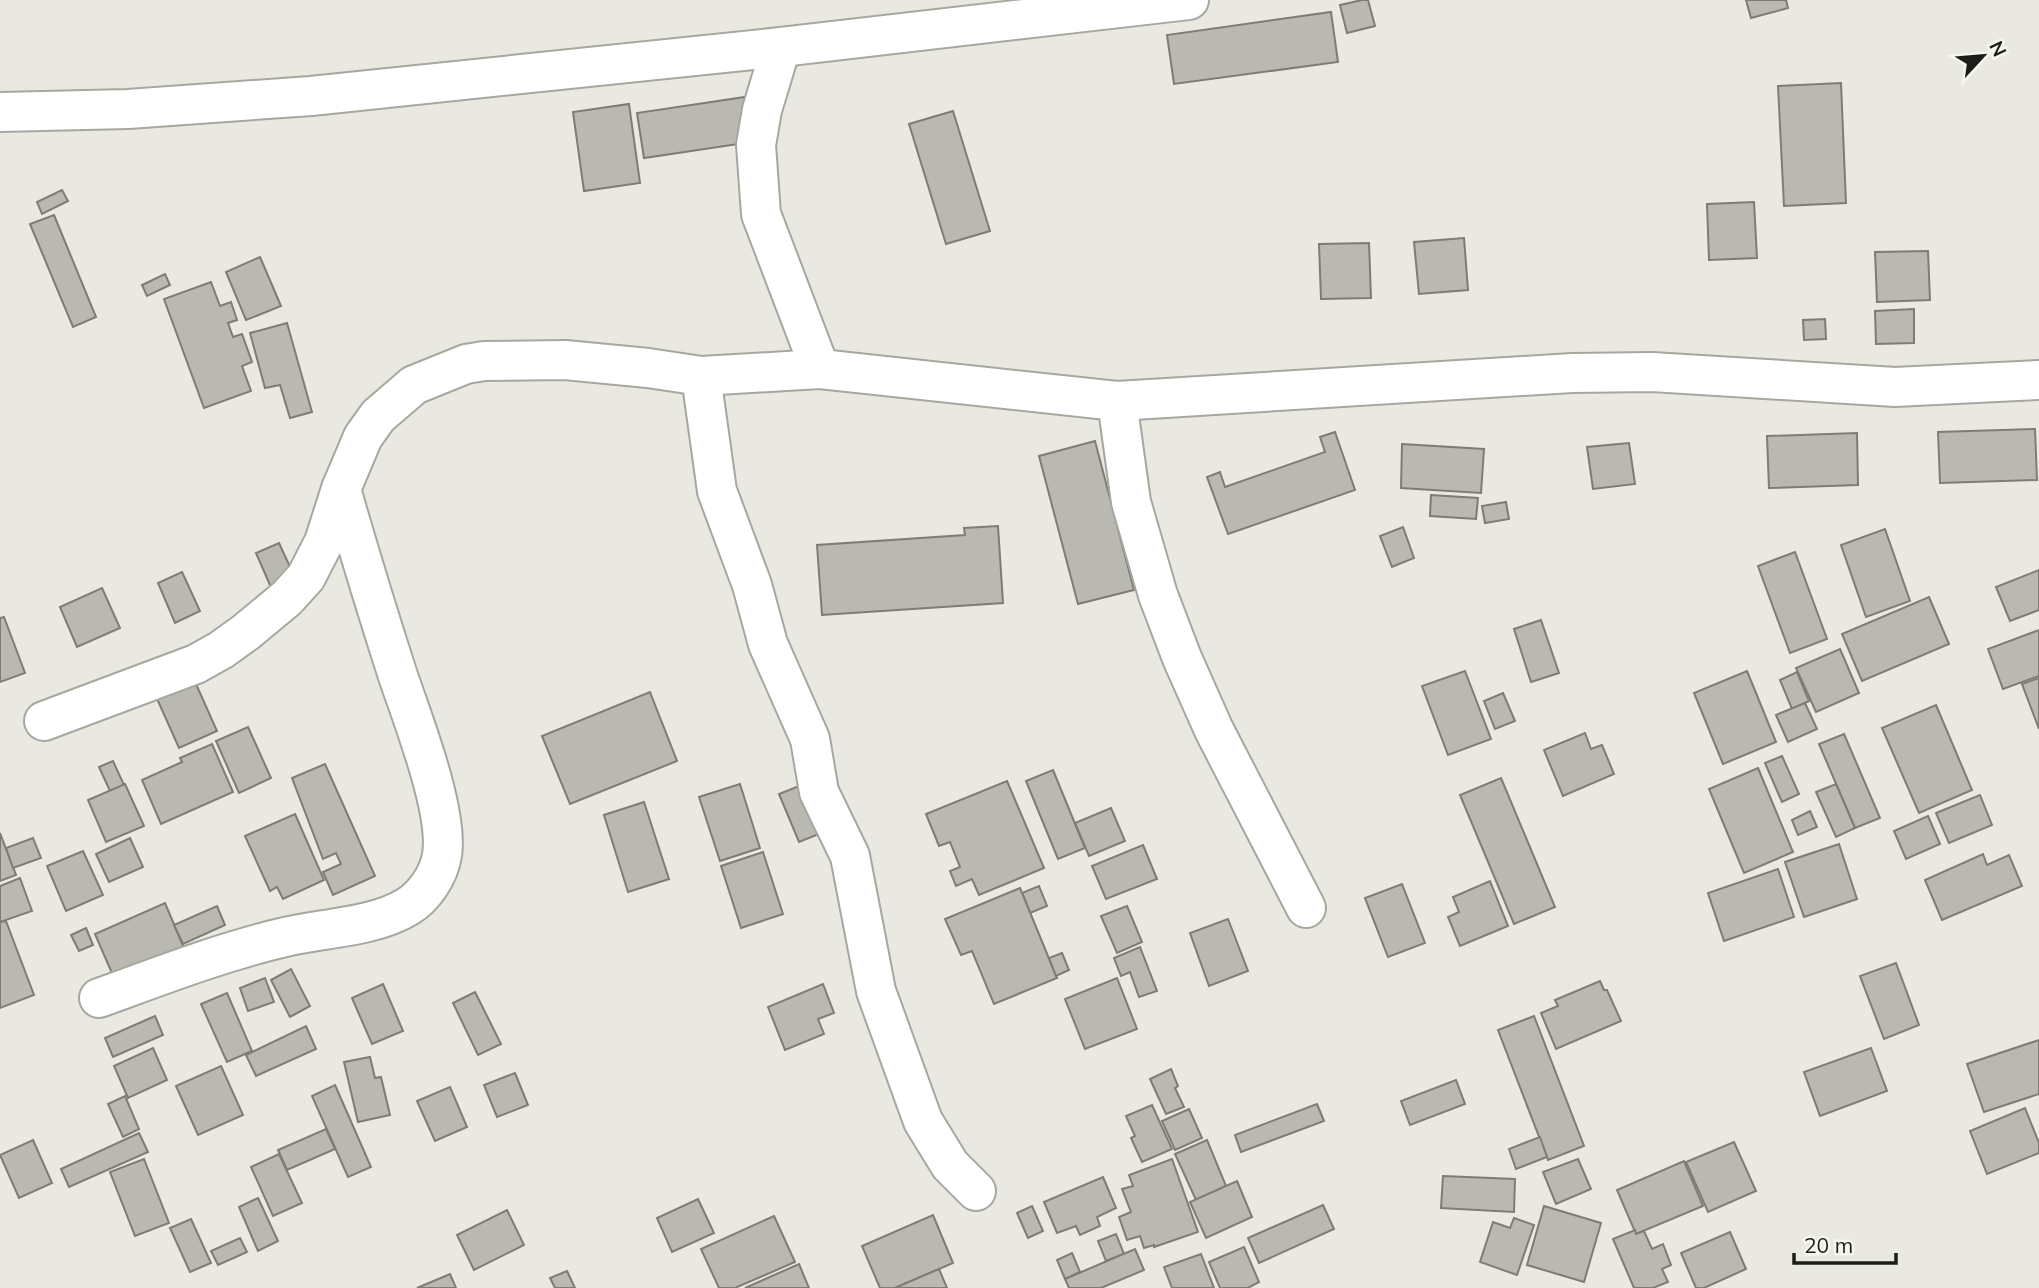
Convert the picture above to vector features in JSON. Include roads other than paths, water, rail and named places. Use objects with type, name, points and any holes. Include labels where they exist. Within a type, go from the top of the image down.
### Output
[{"type":"street","points":[[0,112],[128,109],[311,96],[781,47],[1175,1]]},
{"type":"street","points":[[781,47],[762,110],[756,145],[761,214],[820,369]]},
{"type":"street","points":[[44,721],[196,664],[246,632],[287,598],[306,577],[324,542],[341,489],[363,437],[378,416],[414,385],[467,364],[510,360],[565,360],[701,376],[820,369],[1117,401],[1572,373],[1652,372],[1895,387],[2039,380]]},
{"type":"street","points":[[701,376],[717,491],[752,585],[768,644],[810,739],[819,792],[850,856],[876,991],[923,1121],[950,1164],[976,1191]]},
{"type":"street","points":[[1117,401],[1131,502],[1158,595],[1214,730],[1306,908]]},
{"type":"street","points":[[99,998],[212,958],[275,940],[394,914],[419,899],[442,858],[439,812],[341,489]]}]
